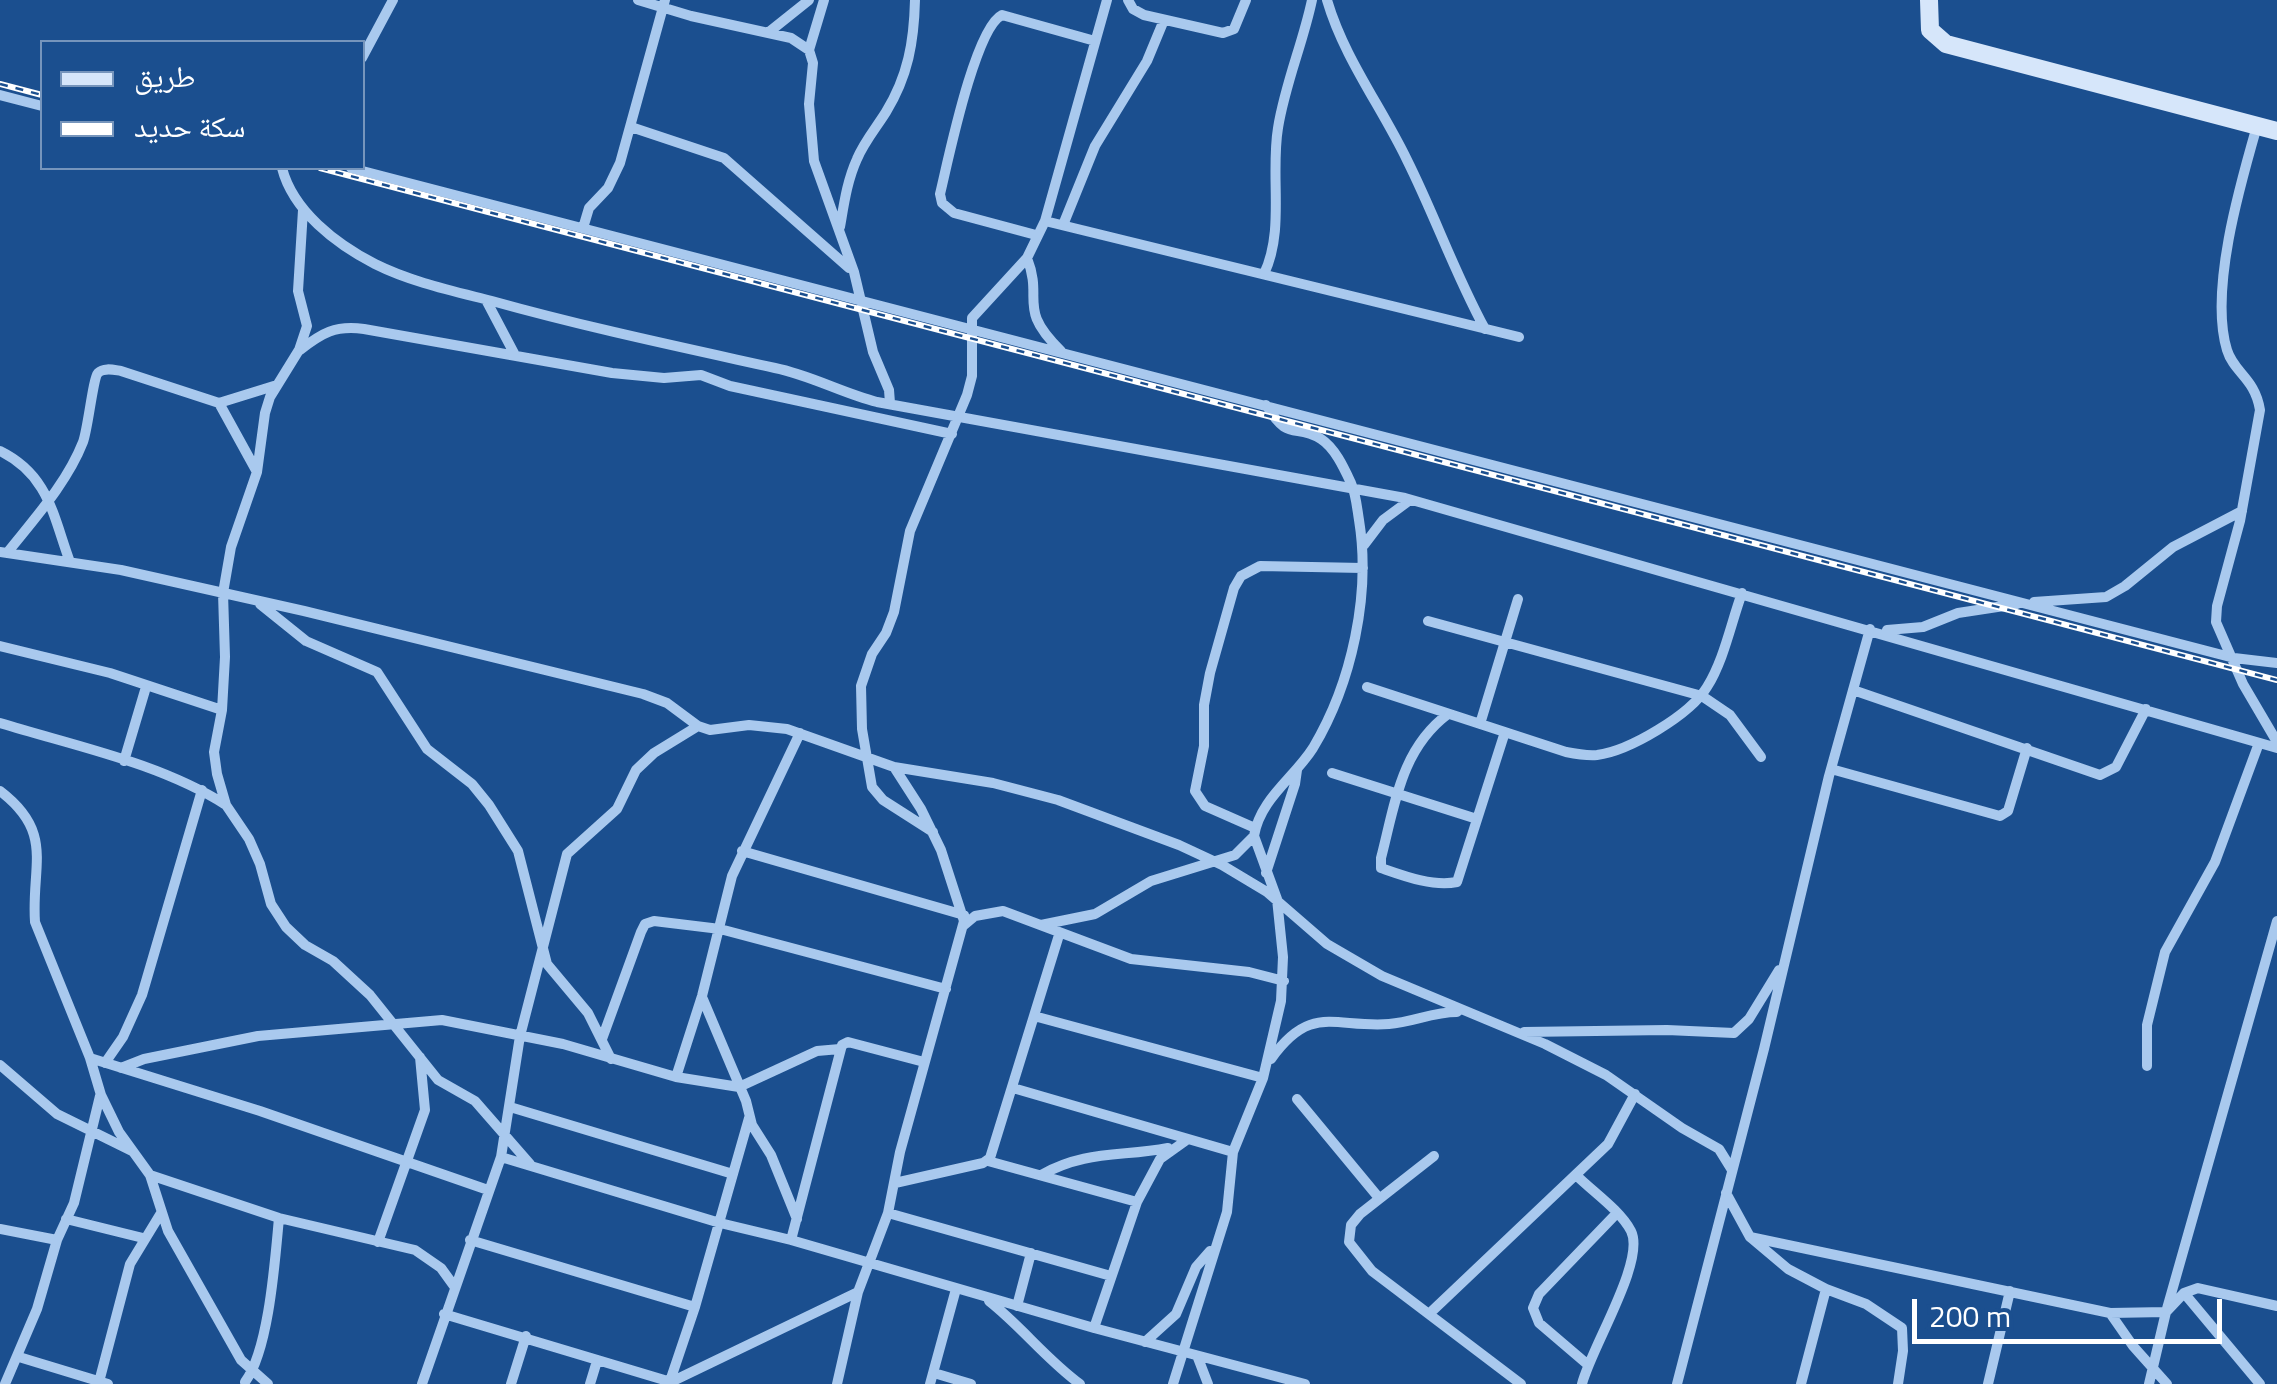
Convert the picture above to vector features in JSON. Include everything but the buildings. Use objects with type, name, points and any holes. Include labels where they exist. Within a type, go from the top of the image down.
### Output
[{"type":"main road","points":[[1929,0],[1930,30],[1946,44],[2277,132]]},
{"type":"street","points":[[365,52],[393,0]]},
{"type":"street","points":[[638,0],[769,32],[800,42],[809,50],[813,63],[809,117],[814,160],[854,272],[890,403]]},
{"type":"street","points":[[769,32],[808,0]]},
{"type":"street","points":[[809,50],[824,0]]},
{"type":"street","points":[[839,231],[848,183],[858,156],[907,68],[914,39],[916,0]]},
{"type":"street","points":[[933,832],[879,796],[870,780],[861,710],[863,677],[889,627],[910,530],[959,418],[972,376],[974,314],[1027,258],[1045,221],[1106,0]]},
{"type":"street","points":[[1128,0],[1133,9],[1144,15],[1229,32],[1238,24],[1246,0]]},
{"type":"street","points":[[1264,274],[1274,244],[1277,131],[1312,0]]},
{"type":"street","points":[[1327,0],[1344,48],[1403,151],[1462,288],[1486,330]]},
{"type":"street","points":[[583,228],[589,208],[608,188],[631,127],[664,4]]},
{"type":"street","points":[[1036,234],[954,213],[942,203],[940,194],[975,61],[989,25],[1002,15],[1094,41]]},
{"type":"street","points":[[1063,225],[1095,146],[1147,61],[1164,20]]},
{"type":"street","points":[[0,95],[40,105]]},
{"type":"street","points":[[2257,126],[2232,227],[2221,300],[2228,354],[2250,380],[2258,394],[2260,410],[2242,511],[2217,606],[2219,632],[2277,745]]},
{"type":"street","points":[[631,127],[724,158],[854,272]]},
{"type":"street","points":[[283,170],[288,188],[304,210],[344,244],[376,264],[424,283],[562,320],[794,372],[866,399],[1410,500],[2277,745]]},
{"type":"street","points":[[359,170],[2234,658],[2277,663]]},
{"type":"street","points":[[226,806],[214,752],[226,657],[223,594],[231,547],[258,472],[265,413],[299,350],[307,326],[298,291],[304,210]]},
{"type":"street","points":[[1045,221],[1518,338]]},
{"type":"street","points":[[1027,258],[1032,272],[1036,324],[1061,351]]},
{"type":"street","points":[[486,300],[514,355]]},
{"type":"street","points":[[299,350],[324,331],[344,326],[649,378],[702,376],[730,386],[952,434]]},
{"type":"street","points":[[4,552],[49,498],[80,449],[90,424],[98,373],[121,371],[220,403],[278,385]]},
{"type":"street","points":[[220,403],[258,472]]},
{"type":"street","points":[[1040,925],[1082,919],[1151,881],[1241,851],[1255,832],[1263,810],[1311,750],[1329,716],[1348,662],[1363,568],[1364,545],[1354,488],[1323,440],[1282,428],[1266,405]]},
{"type":"street","points":[[0,450],[26,467],[43,486],[70,562]]},
{"type":"street","points":[[1364,545],[1383,520],[1410,500]]},
{"type":"street","points":[[1874,630],[1923,627],[1958,613],[2022,603],[2106,596],[2125,586],[2173,547],[2242,511]]},
{"type":"street","points":[[4,552],[255,600],[643,694],[710,730],[758,725],[800,733],[894,768],[993,783],[1058,800],[1217,862],[1277,899],[1335,950],[1382,976],[1578,1060],[1718,1149],[1732,1170]]},
{"type":"street","points":[[1173,1384],[1227,1212],[1233,1152],[1265,1072],[1284,981],[1277,899],[1255,832],[1205,806],[1195,791],[1204,746],[1204,705],[1210,673],[1237,581],[1246,572],[1260,566],[1363,568]]},
{"type":"street","points":[[1367,687],[1566,752],[1597,755],[1642,738],[1702,696],[1742,592]]},
{"type":"street","points":[[1480,724],[1518,599]]},
{"type":"street","points":[[255,600],[306,641],[377,672],[427,749],[472,784],[488,804],[518,851],[542,953],[553,974],[578,1000],[611,1059]]},
{"type":"street","points":[[1428,621],[1702,696],[1730,715],[1761,757]]},
{"type":"street","points":[[1677,1384],[1831,768],[1874,630]]},
{"type":"street","points":[[0,646],[110,673],[222,710]]},
{"type":"street","points":[[124,761],[146,687]]},
{"type":"street","points":[[1853,690],[2092,774],[2107,774],[2116,767],[2146,710]]},
{"type":"street","points":[[1448,714],[1416,746],[1381,858],[1381,868],[1406,877],[1457,882],[1505,732]]},
{"type":"street","points":[[0,723],[124,761],[202,790],[226,806],[249,839],[270,904],[286,927],[350,975],[448,1088],[475,1102],[530,1164]]},
{"type":"street","points":[[422,1384],[501,1157],[520,1036],[572,847],[616,809],[636,770],[654,753],[698,726]]},
{"type":"street","points":[[676,1077],[702,996],[732,876],[800,733]]},
{"type":"street","points":[[2147,1066],[2147,1025],[2165,952],[2215,862],[2259,743]]},
{"type":"street","points":[[1831,768],[2002,815],[2008,811],[2026,748]]},
{"type":"street","points":[[837,1384],[858,1292],[888,1213],[900,1152],[963,921],[933,832],[894,768]]},
{"type":"street","points":[[1266,873],[1297,769]]},
{"type":"street","points":[[1332,774],[1477,820]]},
{"type":"street","points":[[105,1063],[123,1037],[142,995],[202,790]]},
{"type":"street","points":[[0,792],[26,816],[35,832],[39,853],[35,922],[90,1058],[100,1095],[119,1132],[150,1175],[168,1232],[241,1360],[268,1384]]},
{"type":"street","points":[[742,851],[963,921],[994,911],[1015,914],[1059,935],[1148,963],[1248,972],[1284,981]]},
{"type":"street","points":[[2149,1384],[2277,921]]},
{"type":"street","points":[[602,1039],[645,924],[669,922],[720,928],[946,989]]},
{"type":"street","points":[[988,1161],[1059,935]]},
{"type":"street","points":[[1515,1032],[1734,1033],[1749,1018],[1784,961]]},
{"type":"street","points":[[2264,972],[2277,975]]},
{"type":"street","points":[[702,996],[749,1118],[784,1181],[797,1219]]},
{"type":"street","points":[[1265,1072],[1284,1044],[1314,1022],[1386,1024],[1422,1014],[1463,1012]]},
{"type":"street","points":[[1034,1016],[1265,1072]]},
{"type":"street","points":[[121,1068],[144,1059],[258,1036],[442,1020],[563,1044],[676,1077],[739,1087],[817,1051],[840,1048],[848,1042],[924,1062]]},
{"type":"street","points":[[792,1240],[840,1048]]},
{"type":"street","points":[[378,1242],[426,1110],[420,1056]]},
{"type":"street","points":[[90,1058],[488,1190]]},
{"type":"street","points":[[0,1065],[45,1106],[134,1152]]},
{"type":"street","points":[[1013,1088],[1233,1152]]},
{"type":"street","points":[[1430,1314],[1608,1144],[1636,1094]]},
{"type":"street","points":[[5,1384],[37,1310],[57,1240],[74,1203],[100,1095]]},
{"type":"street","points":[[1297,1099],[1379,1198]]},
{"type":"street","points":[[510,1107],[734,1174]]},
{"type":"street","points":[[670,1383],[749,1118]]},
{"type":"street","points":[[1094,1328],[1137,1202],[1160,1159],[1188,1139]]},
{"type":"street","points":[[1041,1175],[1088,1156],[1174,1147]]},
{"type":"street","points":[[1434,1156],[1350,1226],[1348,1242],[1372,1270],[1521,1384]]},
{"type":"street","points":[[501,1157],[1198,1358],[1305,1384]]},
{"type":"street","points":[[895,1183],[988,1161],[1137,1202]]},
{"type":"street","points":[[150,1175],[279,1218],[415,1250],[441,1268],[454,1286]]},
{"type":"street","points":[[1576,1176],[1626,1222],[1636,1246],[1582,1384]]},
{"type":"street","points":[[1726,1193],[1750,1237],[1788,1269],[1866,1304],[1902,1328],[1898,1384]]},
{"type":"street","points":[[19,1357],[104,1383],[130,1264],[161,1213]]},
{"type":"street","points":[[888,1213],[1111,1276]]},
{"type":"street","points":[[1588,1364],[1540,1323],[1533,1308],[1539,1294],[1616,1214]]},
{"type":"street","points":[[245,1383],[252,1372],[272,1285],[279,1218]]},
{"type":"street","points":[[66,1219],[143,1238]]},
{"type":"street","points":[[0,1229],[57,1240]]},
{"type":"street","points":[[1750,1237],[2110,1313],[2166,1312],[2184,1293],[2198,1288],[2277,1306]]},
{"type":"street","points":[[470,1240],[695,1307]]},
{"type":"street","points":[[1145,1342],[1176,1314],[1196,1267],[1214,1246]]},
{"type":"street","points":[[1017,1306],[1031,1253]]},
{"type":"street","points":[[956,1289],[932,1378],[971,1384]]},
{"type":"street","points":[[1801,1384],[1826,1289]]},
{"type":"street","points":[[1988,1384],[2010,1291]]},
{"type":"street","points":[[444,1314],[670,1383],[858,1292]]},
{"type":"street","points":[[2184,1293],[2260,1384]]},
{"type":"street","points":[[984,1296],[1023,1329],[1055,1366],[1080,1384]]},
{"type":"street","points":[[2110,1313],[2167,1384]]},
{"type":"street","points":[[511,1384],[526,1336]]},
{"type":"street","points":[[1198,1358],[1208,1384]]},
{"type":"street","points":[[241,1360],[245,1383]]},
{"type":"street","points":[[590,1384],[596,1361]]},
{"type":"railway","points":[[0,84],[40,94]]},
{"type":"railway","points":[[328,170],[2277,680]]}]
